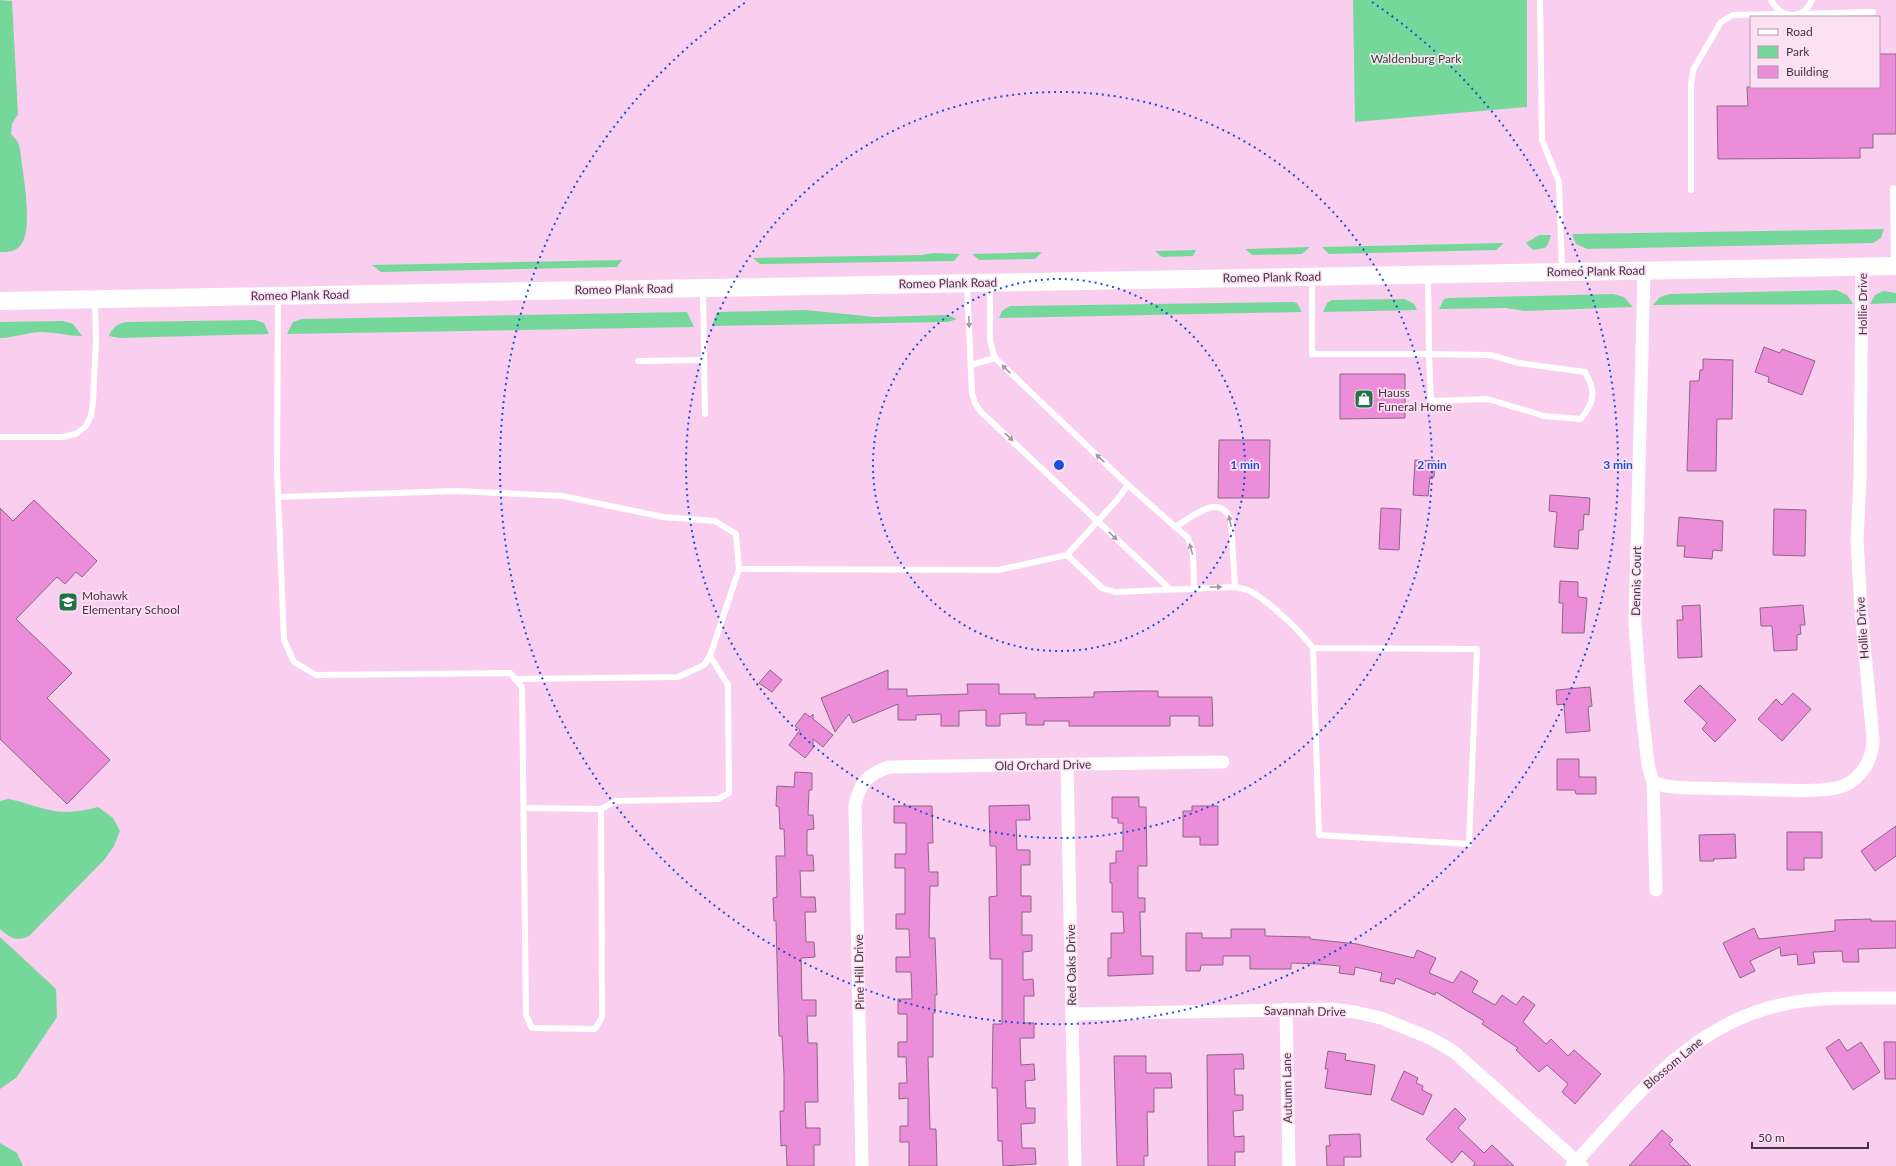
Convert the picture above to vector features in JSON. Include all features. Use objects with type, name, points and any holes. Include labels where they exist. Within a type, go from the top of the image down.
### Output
[{"type":"main road","name":"Romeo Plank Road","points":[[0,301],[1895,266]]},
{"type":"street","name":"Hollie Drive","points":[[1652,782],[1673,787],[1789,789],[1831,788],[1844,786],[1854,778],[1869,761],[1873,751],[1873,740],[1862,624],[1858,541],[1862,266]]},
{"type":"street","name":"Dennis Court","points":[[1644,270],[1635,624],[1641,702],[1648,765],[1652,782],[1656,890]]},
{"type":"street","name":"Old Orchard Drive","points":[[865,780],[876,771],[889,767],[1224,762]]},
{"type":"street","name":"Red Oaks Drive","points":[[1067,765],[1075,1166]]},
{"type":"street","name":"Pine Hill Drive","points":[[862,1166],[855,805],[858,792],[865,780]]},
{"type":"street","name":"Blossom Lane","points":[[1577,1164],[1647,1084],[1685,1050],[1729,1023],[1774,1006],[1796,1002],[1825,999],[1896,998]]},
{"type":"street","name":"Autumn Lane","points":[[1286,1009],[1288,1166]]},
{"type":"street","name":"Savannah Drive","points":[[1072,1014],[1331,1009],[1355,1012],[1381,1018],[1430,1038],[1453,1051],[1577,1164]]},
{"type":"lane","points":[[1540,0],[1542,140],[1559,182],[1562,272]]},
{"type":"lane","points":[[1771,0],[1775,7],[1786,14]]},
{"type":"lane","points":[[1800,14],[1806,9],[1812,0]]},
{"type":"lane","points":[[1691,190],[1691,85],[1693,70],[1716,29],[1727,18],[1738,15],[1873,12]]},
{"type":"lane","points":[[1893,188],[1895,266]]},
{"type":"lane","points":[[1312,276],[1312,354],[1429,354],[1490,356],[1519,363],[1585,372],[1592,386],[1591,406],[1581,419],[1544,416],[1488,399],[1431,401],[1429,354],[1428,275]]},
{"type":"lane","points":[[967,283],[972,393],[975,403],[980,411],[1169,588]]},
{"type":"lane","points":[[990,283],[990,341],[995,358],[1128,485],[1188,538],[1193,552],[1194,588]]},
{"type":"lane","points":[[703,288],[705,414]]},
{"type":"lane","points":[[278,296],[278,497],[284,640],[294,662],[316,675],[510,673],[522,687],[526,1015],[532,1028],[595,1029],[602,1017],[600,809]]},
{"type":"lane","points":[[0,437],[62,437],[76,434],[86,426],[91,416],[93,402],[96,339],[95,300]]},
{"type":"lane","points":[[971,365],[995,358]]},
{"type":"lane","points":[[638,361],[704,360]]},
{"type":"lane","points":[[739,569],[998,570],[1067,555],[1128,485]]},
{"type":"lane","points":[[278,497],[456,491],[562,496],[663,517],[715,521],[736,534],[739,569],[710,656],[704,665],[678,677],[515,679]]},
{"type":"lane","points":[[1175,527],[1206,509],[1215,506],[1223,508],[1228,513],[1231,521],[1234,587]]},
{"type":"lane","points":[[1067,555],[1102,588],[1115,592],[1169,588],[1234,587],[1248,590],[1258,596],[1304,636],[1313,648],[1320,836],[1469,844],[1477,649],[1313,648]]},
{"type":"lane","points":[[524,808],[600,809],[616,801],[718,799],[729,794],[728,685],[710,656]]},
{"type":"green space","points":[[0,0],[12,1],[18,114],[12,124],[11,134],[18,142],[20,149],[27,214],[27,227],[20,246],[13,251],[8,252],[0,252]]},
{"type":"green space","name":"Waldenburg Park","points":[[1353,0],[1527,0],[1527,107],[1355,122]]},
{"type":"green space","points":[[1884,229],[1881,238],[1873,243],[1587,249],[1576,244],[1572,234]]},
{"type":"green space","points":[[1539,235],[1551,235],[1545,248],[1533,250],[1526,243]]},
{"type":"green space","points":[[1504,243],[1496,250],[1329,254],[1322,247]]},
{"type":"green space","points":[[1310,247],[1302,254],[1252,255],[1245,249]]},
{"type":"green space","points":[[1196,250],[1193,256],[1162,257],[1155,251]]},
{"type":"green space","points":[[1042,252],[1035,259],[979,260],[972,254]]},
{"type":"green space","points":[[934,253],[960,254],[954,261],[760,264],[753,258],[921,255]]},
{"type":"green space","points":[[622,260],[617,267],[381,272],[372,265]]},
{"type":"green space","points":[[1836,290],[1847,295],[1853,304],[1653,305],[1660,297],[1670,294]]},
{"type":"green space","points":[[1883,291],[1896,293],[1896,303],[1870,304],[1875,295]]},
{"type":"green space","points":[[1613,294],[1624,297],[1633,307],[1525,311],[1506,308],[1439,309],[1444,299],[1449,298]]},
{"type":"green space","points":[[1405,299],[1414,304],[1417,310],[1323,312],[1327,303],[1332,300]]},
{"type":"green space","points":[[1297,303],[1302,312],[999,318],[1002,311],[1010,306]]},
{"type":"green space","points":[[806,310],[875,317],[948,315],[957,319],[948,322],[712,326],[717,312]]},
{"type":"green space","points":[[687,312],[694,327],[287,334],[293,322],[302,319]]},
{"type":"green space","points":[[255,320],[264,323],[269,334],[120,338],[109,336],[116,326],[127,322]]},
{"type":"green space","points":[[63,321],[73,324],[82,336],[41,332],[0,338],[0,322]]},
{"type":"green space","points":[[8,799],[58,812],[78,811],[98,807],[113,818],[120,831],[114,846],[105,859],[29,936],[21,939],[10,937],[0,929],[0,801]]},
{"type":"green space","points":[[0,937],[56,989],[57,1017],[16,1078],[0,1089]]},
{"type":"green space","points":[[0,1143],[17,1153],[23,1166],[0,1166]]},
{"type":"building","points":[[1880,54],[1896,54],[1896,134],[1873,134],[1873,148],[1860,148],[1860,158],[1718,159],[1717,106],[1748,106],[1747,87],[1880,88]]},
{"type":"building","points":[[1764,347],[1780,353],[1782,349],[1815,361],[1802,395],[1768,382],[1769,377],[1755,372]]},
{"type":"building","points":[[1703,359],[1733,360],[1732,419],[1717,419],[1716,471],[1687,471],[1690,381],[1699,381],[1700,370],[1703,370]]},
{"type":"building","points":[[1340,374],[1405,374],[1405,418],[1340,419]]},
{"type":"building","points":[[1219,440],[1270,440],[1269,498],[1218,498]]},
{"type":"building","points":[[1415,460],[1435,461],[1434,477],[1430,477],[1428,496],[1413,495]]},
{"type":"building","points":[[1550,495],[1590,498],[1589,515],[1584,514],[1583,530],[1579,530],[1578,549],[1554,547],[1557,512],[1549,511]]},
{"type":"building","name":"Mohawk Elementary School","points":[[34,500],[97,561],[82,577],[76,572],[65,584],[57,577],[16,619],[72,673],[47,698],[110,760],[67,804],[0,739],[0,508],[13,521]]},
{"type":"building","points":[[1381,508],[1401,509],[1399,550],[1379,549]]},
{"type":"building","points":[[1774,509],[1806,510],[1805,556],[1773,555]]},
{"type":"building","points":[[1679,517],[1723,521],[1722,551],[1713,550],[1712,559],[1684,557],[1685,546],[1677,546]]},
{"type":"building","points":[[1560,581],[1578,582],[1578,597],[1587,598],[1584,633],[1562,633],[1563,603],[1559,603]]},
{"type":"building","points":[[1700,605],[1702,657],[1678,658],[1677,620],[1683,620],[1682,606]]},
{"type":"building","points":[[1803,605],[1805,625],[1800,625],[1801,634],[1797,635],[1797,650],[1774,651],[1772,626],[1761,626],[1760,608]]},
{"type":"building","points":[[770,670],[782,680],[772,692],[759,683]]},
{"type":"building","points":[[888,670],[888,689],[907,689],[907,696],[968,694],[967,684],[999,684],[999,694],[1035,694],[1035,698],[1094,697],[1094,692],[1136,691],[1158,691],[1158,697],[1212,697],[1213,726],[1199,726],[1199,716],[1170,716],[1170,726],[1069,726],[1069,721],[1044,721],[1044,725],[1026,725],[1026,713],[1000,714],[1000,726],[986,726],[986,710],[959,711],[959,726],[941,726],[941,714],[916,715],[916,720],[898,720],[898,704],[853,723],[849,714],[835,732],[821,698]]},
{"type":"building","points":[[1700,685],[1736,720],[1715,742],[1702,729],[1707,723],[1684,701]]},
{"type":"building","points":[[1590,687],[1592,706],[1588,707],[1590,731],[1566,733],[1564,704],[1557,705],[1556,690]]},
{"type":"building","points":[[1793,693],[1811,709],[1782,741],[1758,719],[1776,699],[1782,705]]},
{"type":"building","points":[[805,713],[810,717],[813,714],[813,719],[833,735],[823,747],[813,739],[813,748],[805,758],[789,745],[800,730],[795,726]]},
{"type":"building","points":[[1557,759],[1579,759],[1579,777],[1596,777],[1596,794],[1576,794],[1575,790],[1557,790]]},
{"type":"building","points":[[795,772],[812,773],[812,790],[809,790],[808,815],[813,815],[814,829],[807,830],[807,855],[813,855],[814,871],[800,871],[801,897],[815,897],[816,912],[805,912],[806,942],[814,942],[815,957],[801,958],[802,1000],[816,1000],[816,1016],[807,1016],[808,1043],[817,1043],[818,1102],[805,1102],[806,1128],[820,1128],[820,1145],[814,1145],[814,1166],[787,1166],[786,1145],[781,1146],[780,1111],[784,1111],[784,1075],[782,1036],[779,1036],[776,921],[774,921],[773,898],[777,897],[776,856],[785,856],[784,829],[780,829],[779,807],[776,806],[777,786],[794,787]]},
{"type":"building","points":[[1112,797],[1139,797],[1139,807],[1146,807],[1147,866],[1138,866],[1138,898],[1145,898],[1145,912],[1140,912],[1141,956],[1153,956],[1153,974],[1108,976],[1108,958],[1111,958],[1111,933],[1124,933],[1123,912],[1112,912],[1110,863],[1116,863],[1116,851],[1123,851],[1123,823],[1118,823],[1118,818],[1112,818]]},
{"type":"building","points":[[1029,805],[1030,820],[1016,820],[1017,850],[1030,850],[1030,865],[1021,865],[1021,896],[1031,896],[1031,912],[1022,912],[1022,935],[1032,935],[1032,951],[1023,952],[1023,980],[1033,979],[1034,996],[1024,996],[1024,1023],[1034,1023],[1034,1038],[1020,1038],[1021,1065],[1034,1064],[1035,1080],[1025,1081],[1026,1108],[1035,1108],[1035,1123],[1021,1124],[1022,1148],[1035,1148],[1036,1164],[1003,1166],[1002,1141],[998,1141],[997,1088],[992,1088],[993,1024],[1002,1024],[1002,959],[990,959],[989,897],[997,896],[996,846],[990,846],[989,806]]},
{"type":"building","points":[[894,806],[932,806],[933,843],[928,843],[929,872],[938,872],[938,886],[930,886],[929,938],[935,938],[937,995],[935,995],[935,1013],[933,1013],[933,1057],[928,1057],[930,1129],[936,1129],[937,1166],[909,1166],[909,1142],[900,1142],[900,1126],[908,1126],[908,1098],[899,1099],[899,1083],[907,1083],[906,1057],[898,1057],[898,1042],[907,1042],[907,1014],[898,1014],[898,999],[912,999],[911,972],[896,972],[896,957],[910,957],[909,929],[896,929],[896,914],[905,914],[905,868],[895,868],[895,854],[906,854],[906,823],[894,823]]},
{"type":"building","points":[[1192,806],[1218,806],[1218,845],[1200,845],[1200,837],[1183,837],[1183,811],[1192,811]]},
{"type":"building","points":[[1896,826],[1896,856],[1875,871],[1861,851]]},
{"type":"building","points":[[1787,832],[1822,832],[1822,858],[1804,858],[1804,870],[1787,870]]},
{"type":"building","points":[[1735,834],[1736,858],[1700,861],[1699,835]]},
{"type":"building","points":[[1871,919],[1871,921],[1896,921],[1896,948],[1858,949],[1859,962],[1843,962],[1842,951],[1813,952],[1815,963],[1798,965],[1797,954],[1781,956],[1780,947],[1750,961],[1755,971],[1740,978],[1723,943],[1754,928],[1759,939],[1835,931],[1835,920]]},
{"type":"building","points":[[1231,929],[1265,929],[1265,936],[1310,937],[1310,939],[1357,944],[1414,958],[1417,950],[1436,958],[1429,973],[1453,983],[1461,971],[1478,981],[1472,992],[1495,1005],[1502,995],[1516,1005],[1523,996],[1535,1005],[1523,1022],[1546,1044],[1551,1039],[1568,1056],[1574,1050],[1601,1074],[1575,1104],[1562,1092],[1568,1084],[1547,1065],[1539,1072],[1516,1050],[1518,1048],[1482,1024],[1484,1021],[1436,992],[1435,995],[1396,978],[1394,984],[1380,981],[1382,973],[1355,967],[1354,975],[1339,973],[1340,966],[1291,963],[1291,969],[1250,969],[1250,956],[1223,956],[1223,965],[1201,965],[1200,971],[1186,971],[1186,933],[1202,933],[1202,938],[1231,938]]},
{"type":"building","points":[[1839,1039],[1847,1051],[1861,1042],[1880,1072],[1853,1090],[1826,1048]]},
{"type":"building","points":[[1884,1042],[1896,1042],[1896,1079],[1885,1079]]},
{"type":"building","points":[[1328,1051],[1346,1054],[1345,1060],[1375,1065],[1371,1095],[1325,1088],[1328,1069],[1325,1069]]},
{"type":"building","points":[[1243,1054],[1244,1069],[1234,1069],[1235,1095],[1243,1095],[1243,1110],[1233,1111],[1234,1137],[1244,1136],[1244,1152],[1235,1152],[1235,1166],[1208,1166],[1207,1055]]},
{"type":"building","points":[[1114,1056],[1146,1056],[1146,1073],[1171,1073],[1172,1088],[1154,1088],[1154,1112],[1147,1112],[1148,1156],[1144,1156],[1144,1166],[1117,1166]]},
{"type":"building","points":[[1404,1071],[1418,1078],[1416,1083],[1423,1086],[1422,1090],[1432,1095],[1423,1115],[1391,1100]]},
{"type":"building","points":[[1455,1108],[1466,1119],[1458,1128],[1484,1153],[1492,1145],[1514,1166],[1473,1166],[1475,1163],[1462,1151],[1452,1163],[1426,1139]]},
{"type":"building","points":[[1662,1130],[1673,1140],[1669,1144],[1691,1166],[1629,1166]]},
{"type":"building","points":[[1360,1134],[1361,1157],[1344,1157],[1344,1166],[1327,1166],[1326,1146],[1330,1146],[1329,1135]]},
{"type":"place","name":"Hauss Funeral Home","points":[[1364,399]]},
{"type":"place","name":"Mohawk Elementary School","points":[[68,602]]}]
